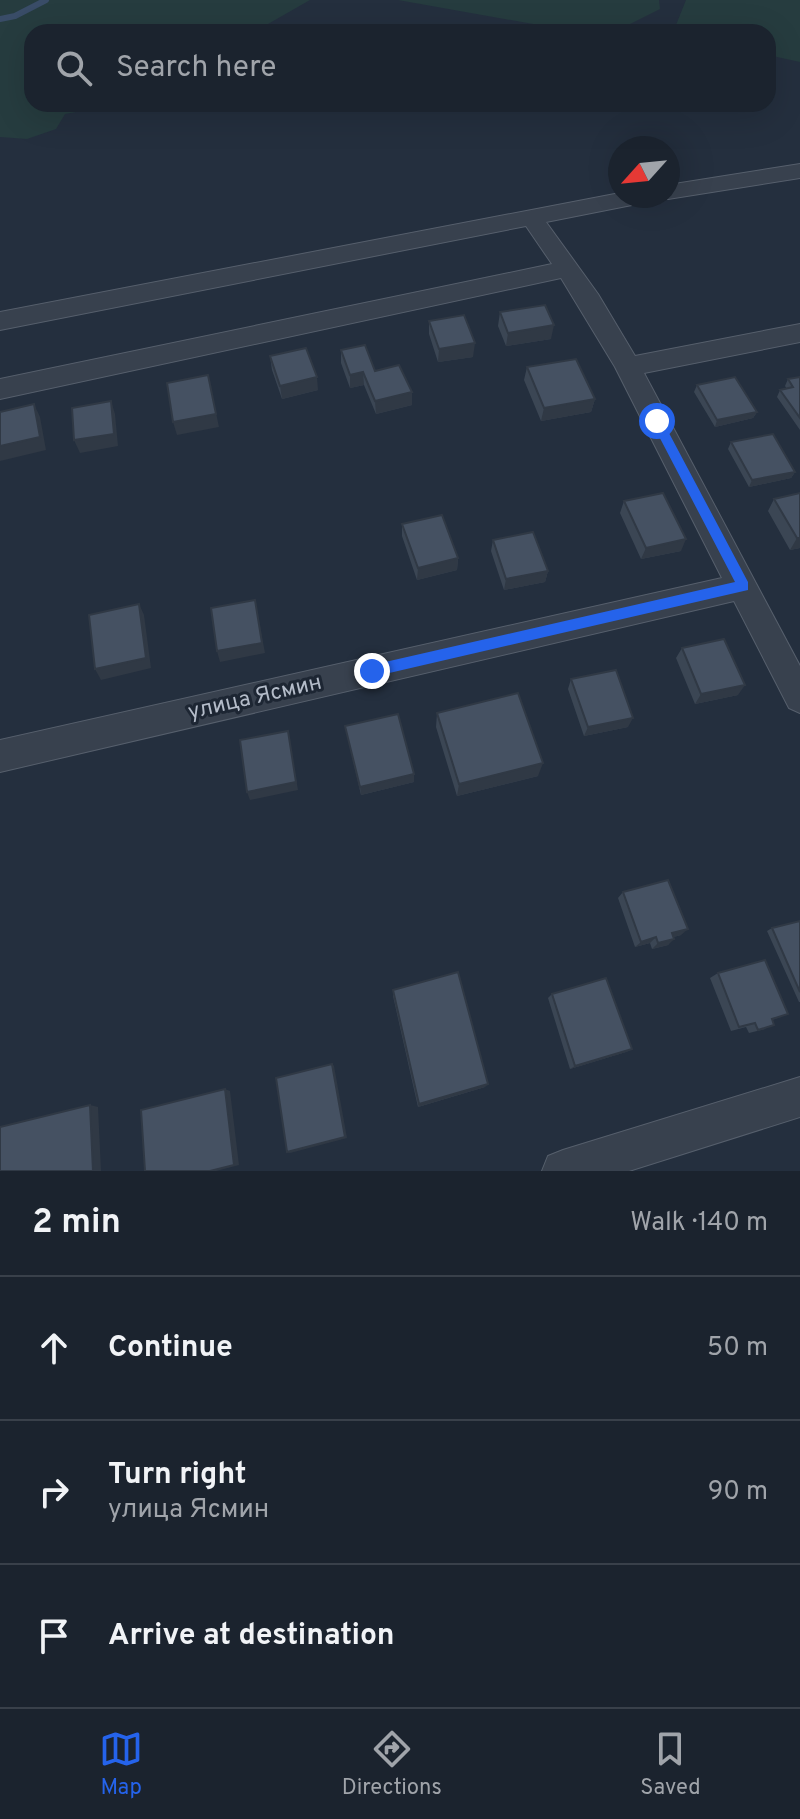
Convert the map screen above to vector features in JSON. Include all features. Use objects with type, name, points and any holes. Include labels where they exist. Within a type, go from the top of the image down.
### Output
[{"type":"street","points":[[680,190],[800,171]]},
{"type":"street","points":[[0,321],[608,202]]},
{"type":"street","points":[[531,217],[589,300],[628,367],[796,682]]},
{"type":"street","points":[[0,389],[566,269]]},
{"type":"street","points":[[628,367],[800,333]]},
{"type":"street","name":"улица Ясмин","points":[[0,756],[743,586]]},
{"type":"street","points":[[563,1171],[800,1097]]},
{"type":"green space","points":[[0,0],[310,0],[268,24],[24,24],[24,112],[76,112],[65,114],[56,129],[27,139],[0,137]]},
{"type":"green space","points":[[398,0],[659,0],[660,9],[630,24],[533,24]]},
{"type":"green space","points":[[686,0],[800,0],[800,62],[776,57],[776,24],[676,24]]},
{"type":"building","points":[[545,305],[554,325],[508,333],[500,312]]},
{"type":"building","points":[[464,315],[475,343],[439,349],[429,321]]},
{"type":"building","points":[[365,345],[375,371],[399,365],[412,392],[375,401],[363,372],[350,375],[341,350]]},
{"type":"building","points":[[306,348],[317,377],[280,386],[270,356]]},
{"type":"building","points":[[576,359],[595,399],[544,408],[527,367]]},
{"type":"building","points":[[208,375],[216,414],[173,422],[167,383]]},
{"type":"building","points":[[735,377],[757,412],[717,420],[697,385]]},
{"type":"building","points":[[800,377],[800,418],[780,390],[793,387],[788,379]]},
{"type":"building","points":[[111,401],[114,434],[74,440],[72,408]]},
{"type":"building","points":[[34,404],[40,437],[0,446],[0,412]]},
{"type":"building","points":[[773,434],[795,472],[752,480],[731,442]]},
{"type":"building","points":[[663,493],[686,539],[646,548],[624,501]]},
{"type":"building","points":[[800,493],[800,538],[797,538],[774,499]]},
{"type":"building","points":[[442,515],[458,558],[418,568],[402,524]]},
{"type":"building","points":[[533,532],[548,571],[506,579],[493,540]]},
{"type":"building","points":[[255,600],[262,643],[217,651],[211,608]]},
{"type":"building","points":[[139,604],[146,658],[95,669],[89,615]]},
{"type":"building","points":[[724,639],[745,685],[701,694],[682,648]]},
{"type":"building","points":[[616,670],[633,718],[588,727],[571,679]]},
{"type":"building","points":[[518,693],[543,763],[459,784],[437,713]]},
{"type":"building","points":[[398,714],[414,774],[360,787],[345,726]]},
{"type":"building","points":[[288,731],[296,782],[247,792],[240,740]]},
{"type":"building","points":[[668,880],[688,929],[672,933],[674,939],[658,943],[656,937],[641,942],[623,892]]},
{"type":"building","points":[[800,921],[800,992],[772,928]]},
{"type":"building","points":[[765,960],[788,1014],[772,1019],[774,1025],[758,1030],[755,1023],[739,1027],[718,973]]},
{"type":"building","points":[[458,972],[488,1084],[419,1104],[393,990]]},
{"type":"building","points":[[606,978],[632,1049],[575,1066],[552,994]]},
{"type":"building","points":[[332,1064],[345,1137],[287,1152],[276,1078]]},
{"type":"building","points":[[225,1089],[234,1165],[210,1171],[145,1171],[141,1110]]},
{"type":"building","points":[[90,1105],[93,1171],[0,1171],[0,1127]]},
{"type":"waterway","points":[[0,19],[15,16],[46,0]]},
{"type":"route","points":[[372,671],[743,586],[657,421]]}]
